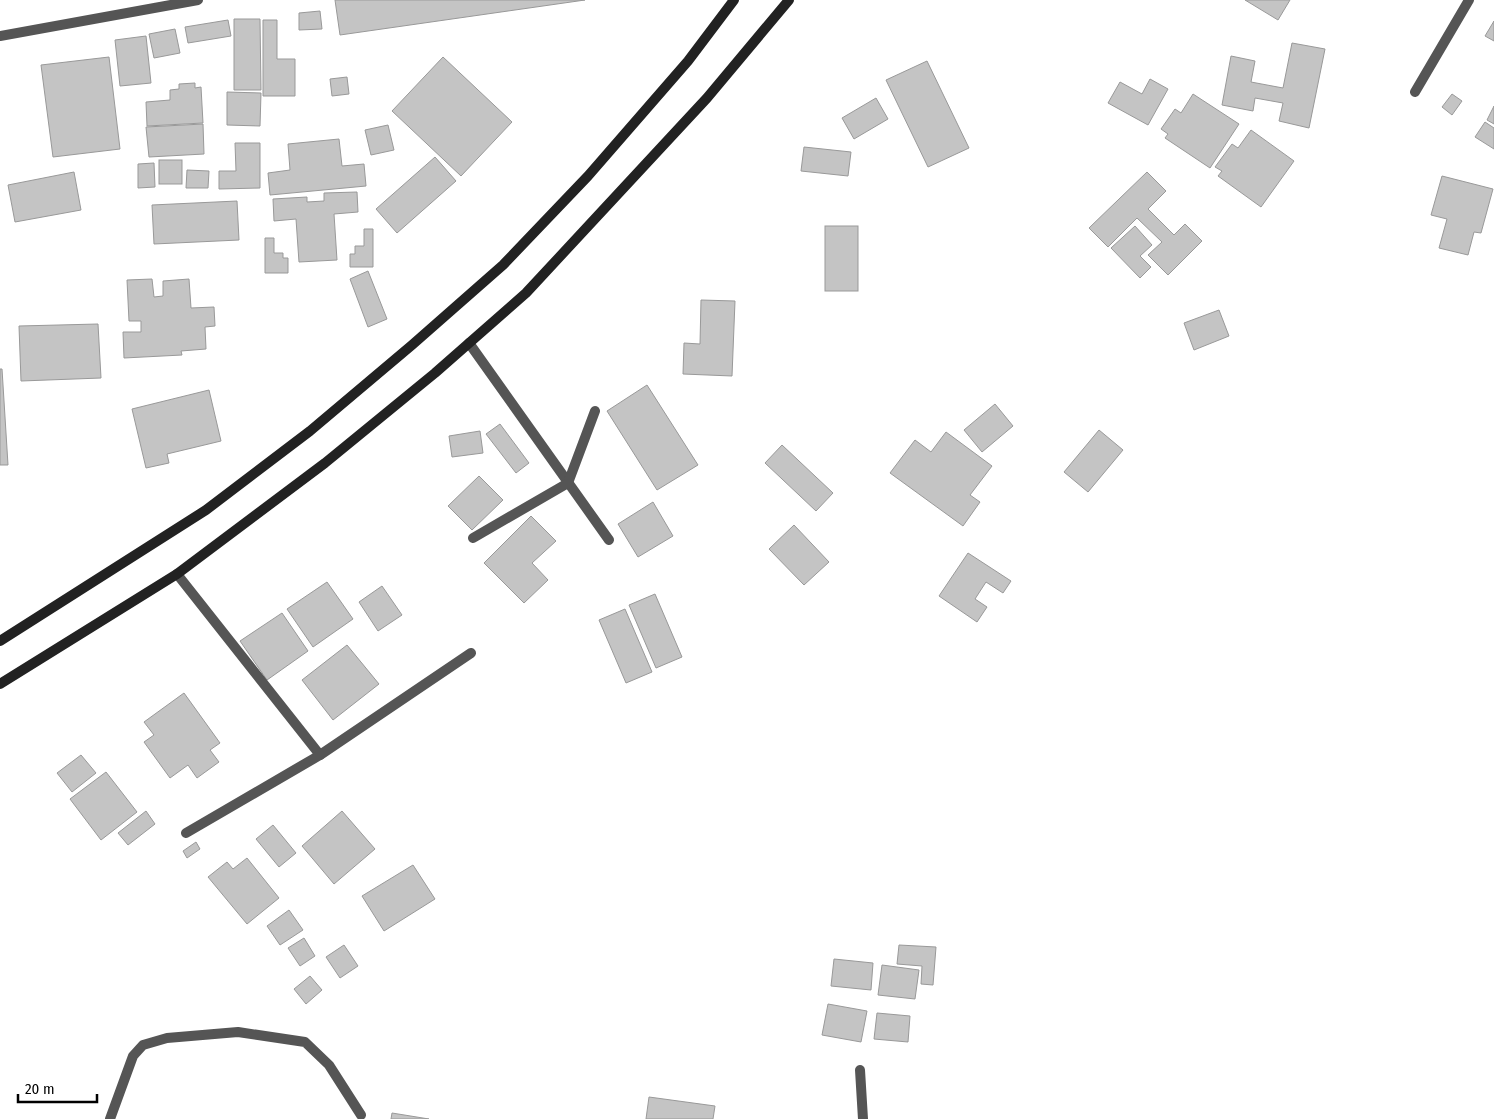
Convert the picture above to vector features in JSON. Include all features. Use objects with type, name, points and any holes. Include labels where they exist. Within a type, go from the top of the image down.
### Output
[{"type":"main road","points":[[0,641],[206,510],[310,431],[412,346],[503,265],[588,176],[688,61],[734,0]]},
{"type":"main road","points":[[0,684],[177,574],[325,463],[526,293],[707,98],[790,0]]},
{"type":"street","points":[[0,36],[198,0]]},
{"type":"street","points":[[1415,92],[1469,0]]},
{"type":"street","points":[[468,343],[609,540]]},
{"type":"street","points":[[473,538],[568,483],[595,411]]},
{"type":"street","points":[[177,574],[320,755]]},
{"type":"street","points":[[186,834],[320,755],[471,653]]},
{"type":"street","points":[[110,1119],[133,1056],[143,1045],[167,1038],[238,1032],[304,1042],[329,1065],[362,1115]]},
{"type":"street","points":[[860,1070],[864,1119]]},
{"type":"building","points":[[335,0],[585,0],[340,35]]},
{"type":"building","points":[[1245,0],[1290,0],[1278,20]]},
{"type":"building","points":[[320,11],[322,29],[299,30],[299,13]]},
{"type":"building","points":[[234,19],[260,19],[261,90],[234,90]]},
{"type":"building","points":[[228,20],[231,36],[188,43],[185,27]]},
{"type":"building","points":[[263,20],[277,20],[277,59],[295,59],[295,96],[263,96]]},
{"type":"building","points":[[1494,21],[1494,41],[1485,36]]},
{"type":"building","points":[[175,29],[180,53],[154,58],[149,34]]},
{"type":"building","points":[[146,36],[151,83],[120,86],[115,40]]},
{"type":"building","points":[[1292,43],[1325,49],[1309,128],[1279,121],[1283,103],[1255,98],[1253,111],[1222,105],[1231,56],[1255,61],[1251,82],[1283,88]]},
{"type":"building","points":[[109,57],[120,149],[53,157],[41,65]]},
{"type":"building","points":[[443,57],[512,122],[461,176],[392,111]]},
{"type":"building","points":[[927,61],[969,148],[928,167],[886,80]]},
{"type":"building","points":[[347,77],[349,94],[332,96],[330,79]]},
{"type":"building","points":[[1150,79],[1168,89],[1148,125],[1108,103],[1120,82],[1142,94]]},
{"type":"building","points":[[195,83],[195,88],[201,87],[203,123],[147,126],[146,102],[170,100],[170,90],[179,89],[179,84]]},
{"type":"building","points":[[227,92],[261,93],[260,126],[227,125]]},
{"type":"building","points":[[1193,94],[1239,124],[1210,168],[1165,138],[1168,134],[1161,129],[1175,109],[1181,113]]},
{"type":"building","points":[[1452,94],[1462,101],[1452,115],[1442,107]]},
{"type":"building","points":[[876,98],[888,119],[854,139],[842,118]]},
{"type":"building","points":[[1494,106],[1494,124],[1487,120]]},
{"type":"building","points":[[1485,122],[1494,128],[1494,149],[1475,137]]},
{"type":"building","points":[[203,124],[204,154],[149,157],[146,127]]},
{"type":"building","points":[[388,125],[394,150],[371,155],[365,130]]},
{"type":"building","points":[[1251,130],[1294,161],[1261,207],[1218,176],[1222,171],[1215,167],[1232,144],[1238,148]]},
{"type":"building","points":[[339,139],[342,166],[364,164],[366,186],[270,195],[268,173],[290,170],[288,144]]},
{"type":"building","points":[[235,143],[260,143],[260,188],[219,189],[219,171],[236,171]]},
{"type":"building","points":[[804,147],[851,152],[848,176],[801,171]]},
{"type":"building","points":[[435,157],[456,181],[397,233],[376,209]]},
{"type":"building","points":[[159,160],[182,160],[182,184],[159,184]]},
{"type":"building","points":[[154,163],[155,187],[138,188],[138,164]]},
{"type":"building","points":[[187,170],[209,171],[208,188],[186,188]]},
{"type":"building","points":[[74,172],[81,210],[15,222],[8,185]]},
{"type":"building","points":[[1147,172],[1166,191],[1148,209],[1174,235],[1185,224],[1202,241],[1168,275],[1148,255],[1162,242],[1137,218],[1108,247],[1089,228]]},
{"type":"building","points":[[1442,176],[1493,189],[1481,233],[1474,232],[1468,255],[1439,248],[1447,219],[1431,215]]},
{"type":"building","points":[[357,192],[358,212],[334,214],[337,260],[299,262],[296,219],[274,221],[273,199],[307,197],[307,202],[324,201],[324,193]]},
{"type":"building","points":[[237,201],[239,240],[154,244],[152,205]]},
{"type":"building","points":[[825,226],[858,226],[858,291],[825,291]]},
{"type":"building","points":[[1135,226],[1152,245],[1140,256],[1151,267],[1140,278],[1111,248]]},
{"type":"building","points":[[364,229],[373,229],[373,267],[350,267],[350,254],[355,254],[355,246],[364,246]]},
{"type":"building","points":[[265,238],[274,238],[274,253],[283,253],[283,258],[288,258],[288,273],[265,273]]},
{"type":"building","points":[[368,271],[387,319],[368,327],[350,279]]},
{"type":"building","points":[[152,279],[154,297],[163,296],[163,281],[189,279],[191,308],[214,307],[215,326],[205,327],[206,349],[181,351],[182,355],[124,358],[123,332],[141,332],[141,321],[129,321],[127,280]]},
{"type":"building","points":[[701,300],[735,301],[732,376],[683,374],[684,343],[700,344]]},
{"type":"building","points":[[1219,310],[1229,336],[1194,350],[1184,323]]},
{"type":"building","points":[[98,324],[101,378],[21,381],[19,326]]},
{"type":"building","points":[[0,369],[2,369],[8,465],[0,465]]},
{"type":"building","points":[[647,385],[698,465],[657,490],[607,411]]},
{"type":"building","points":[[209,390],[221,441],[167,454],[169,463],[146,468],[132,409]]},
{"type":"building","points":[[995,404],[1013,426],[982,452],[964,430]]},
{"type":"building","points":[[500,424],[529,463],[516,473],[486,434]]},
{"type":"building","points":[[1099,430],[1123,450],[1088,492],[1064,472]]},
{"type":"building","points":[[480,431],[483,453],[452,457],[449,436]]},
{"type":"building","points":[[946,432],[992,466],[970,495],[980,502],[963,526],[890,473],[915,440],[931,452]]},
{"type":"building","points":[[782,445],[833,493],[816,511],[765,463]]},
{"type":"building","points":[[479,476],[503,500],[472,530],[448,506]]},
{"type":"building","points":[[653,502],[673,536],[638,557],[618,524]]},
{"type":"building","points":[[531,516],[556,541],[532,563],[548,580],[524,603],[484,563]]},
{"type":"building","points":[[794,525],[829,562],[804,585],[769,549]]},
{"type":"building","points":[[968,553],[1011,581],[1003,593],[986,582],[975,599],[987,607],[977,622],[939,596]]},
{"type":"building","points":[[327,582],[353,619],[313,647],[287,609]]},
{"type":"building","points":[[382,586],[402,615],[378,631],[359,602]]},
{"type":"building","points":[[655,594],[682,657],[656,668],[629,605]]},
{"type":"building","points":[[625,609],[652,672],[626,683],[599,620]]},
{"type":"building","points":[[282,613],[308,651],[267,680],[240,641]]},
{"type":"building","points":[[347,645],[379,684],[333,720],[302,680]]},
{"type":"building","points":[[184,693],[220,743],[210,750],[219,762],[197,778],[188,765],[170,778],[144,742],[154,735],[144,722]]},
{"type":"building","points":[[81,755],[96,773],[72,792],[57,773]]},
{"type":"building","points":[[106,772],[137,812],[101,840],[70,799]]},
{"type":"building","points":[[146,811],[155,824],[128,845],[118,833]]},
{"type":"building","points":[[342,811],[375,849],[334,884],[302,846]]},
{"type":"building","points":[[273,825],[296,853],[279,867],[256,839]]},
{"type":"building","points":[[196,842],[200,849],[187,858],[183,851]]},
{"type":"building","points":[[247,858],[279,898],[247,924],[208,877],[227,862],[233,869]]},
{"type":"building","points":[[413,865],[435,899],[384,931],[362,896]]},
{"type":"building","points":[[289,910],[303,930],[280,945],[267,926]]},
{"type":"building","points":[[304,938],[315,956],[300,966],[288,948]]},
{"type":"building","points":[[344,945],[358,966],[340,978],[326,957]]},
{"type":"building","points":[[899,945],[936,947],[933,985],[921,984],[922,966],[897,964]]},
{"type":"building","points":[[834,959],[873,963],[871,990],[831,986]]},
{"type":"building","points":[[882,965],[919,970],[915,999],[878,995]]},
{"type":"building","points":[[310,976],[322,990],[306,1004],[294,989]]},
{"type":"building","points":[[828,1004],[867,1011],[861,1042],[822,1035]]},
{"type":"building","points":[[877,1013],[910,1016],[908,1042],[874,1039]]},
{"type":"building","points":[[649,1097],[715,1106],[713,1119],[646,1119]]},
{"type":"building","points":[[392,1113],[429,1119],[391,1119]]}]
